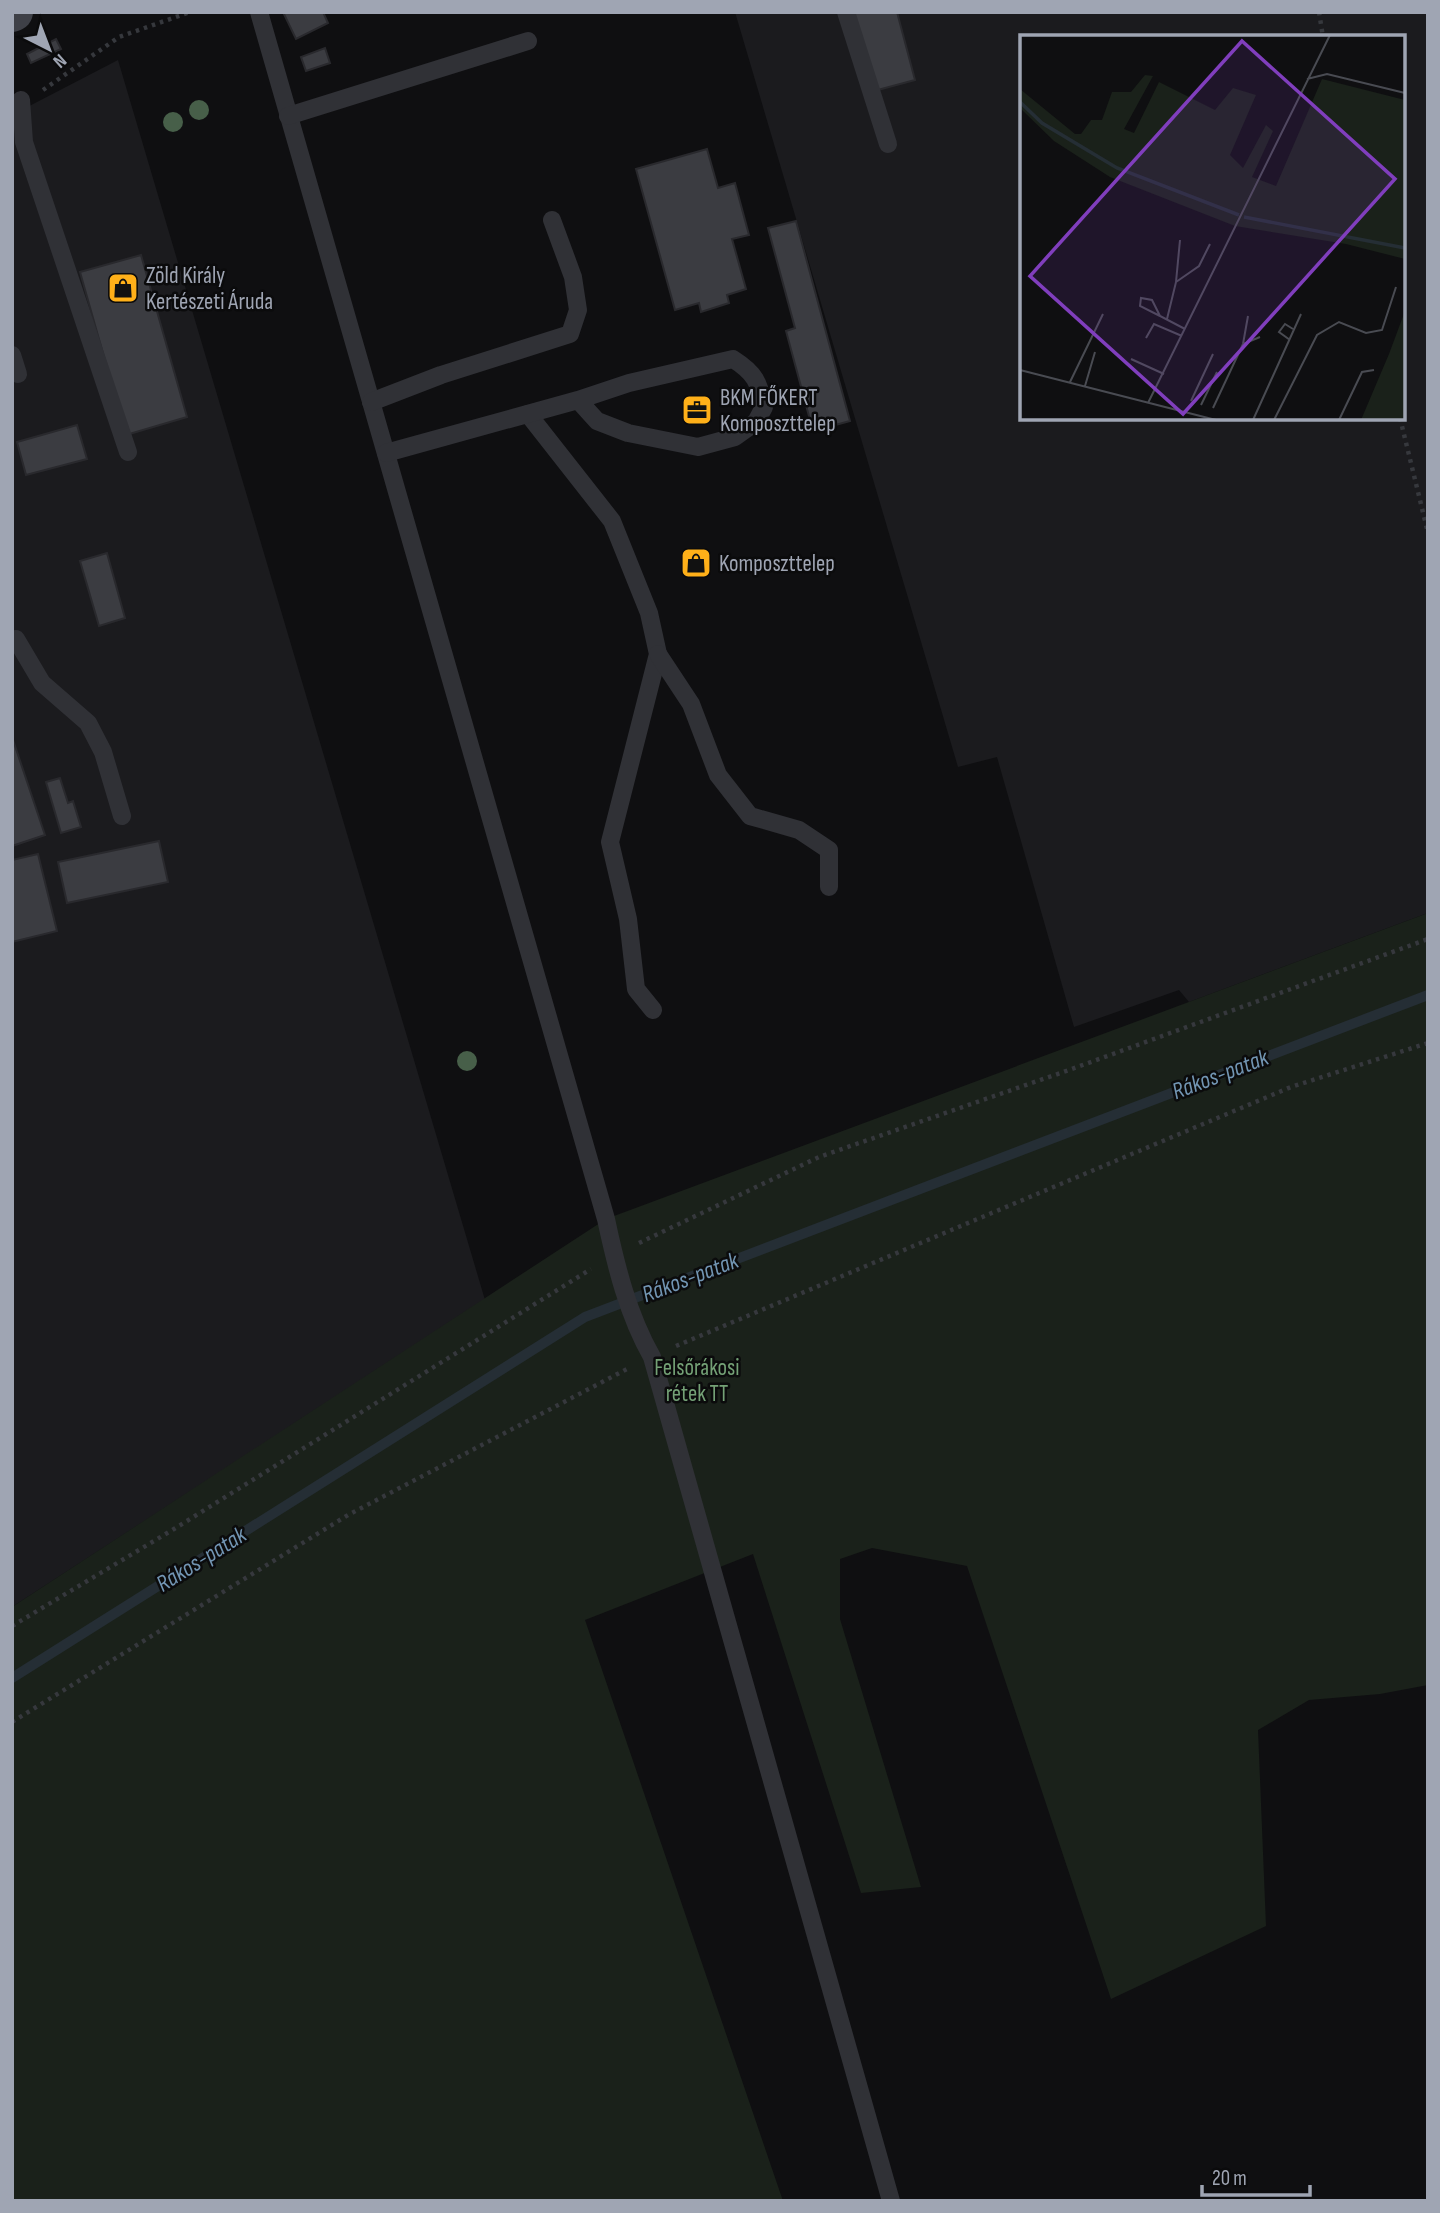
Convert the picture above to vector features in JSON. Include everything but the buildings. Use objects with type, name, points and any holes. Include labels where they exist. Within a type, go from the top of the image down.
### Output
[{"type":"lane","points":[[259,12],[606,1219],[616,1262],[638,1332],[652,1357],[891,2201]]},
{"type":"lane","points":[[846,12],[888,144]]},
{"type":"lane","points":[[288,116],[528,41]]},
{"type":"lane","points":[[21,100],[24,142],[128,452]]},
{"type":"lane","points":[[371,402],[441,375],[570,334],[578,310],[573,277],[552,220]]},
{"type":"lane","points":[[12,355],[18,374]]},
{"type":"lane","points":[[386,453],[578,400],[629,383],[733,359],[749,370],[760,386],[764,407],[756,422],[735,437],[698,447],[628,433],[597,421],[578,400]]},
{"type":"lane","points":[[528,414],[612,521],[649,613],[658,654],[691,704],[718,775],[750,816],[799,830],[829,850],[829,887]]},
{"type":"lane","points":[[14,636],[41,683],[88,723],[103,752],[122,816]]},
{"type":"lane","points":[[653,1010],[636,989],[628,919],[610,842],[658,654]]},
{"type":"path","points":[[21,100],[40,92],[119,37],[190,12]]},
{"type":"path","points":[[1319,12],[1323,35]]},
{"type":"path","points":[[1400,420],[1428,533]]},
{"type":"path","points":[[12,1626],[616,1262],[819,1157],[1069,1070],[1428,939]]},
{"type":"path","points":[[12,1722],[348,1515],[652,1357],[1291,1087],[1428,1043]]},
{"type":"shaded area","points":[[735,12],[1428,12],[1428,913],[1189,1002],[1179,990],[1074,1027],[997,757],[958,767]]},
{"type":"shaded area","points":[[118,60],[485,1300],[12,1607],[12,115]]},
{"type":"green space","name":"Felsőrákosi rétek TT","points":[[1428,913],[1428,1685],[1380,1694],[1309,1700],[1258,1730],[1266,1926],[1111,1999],[967,1566],[872,1548],[840,1559],[840,1619],[921,1887],[861,1893],[753,1554],[585,1620],[783,2201],[12,2201],[12,1607],[606,1219]]},
{"type":"waterway","name":"Rákos-patak","points":[[12,1678],[585,1317],[1428,995]]},
{"type":"place","name":"Zöld Király Kertészeti Áruda","points":[[123,288]]},
{"type":"place","name":"BKM FŐKERT Komposzttelep","points":[[697,410]]},
{"type":"place","name":"Komposzttelep","points":[[696,563]]}]
